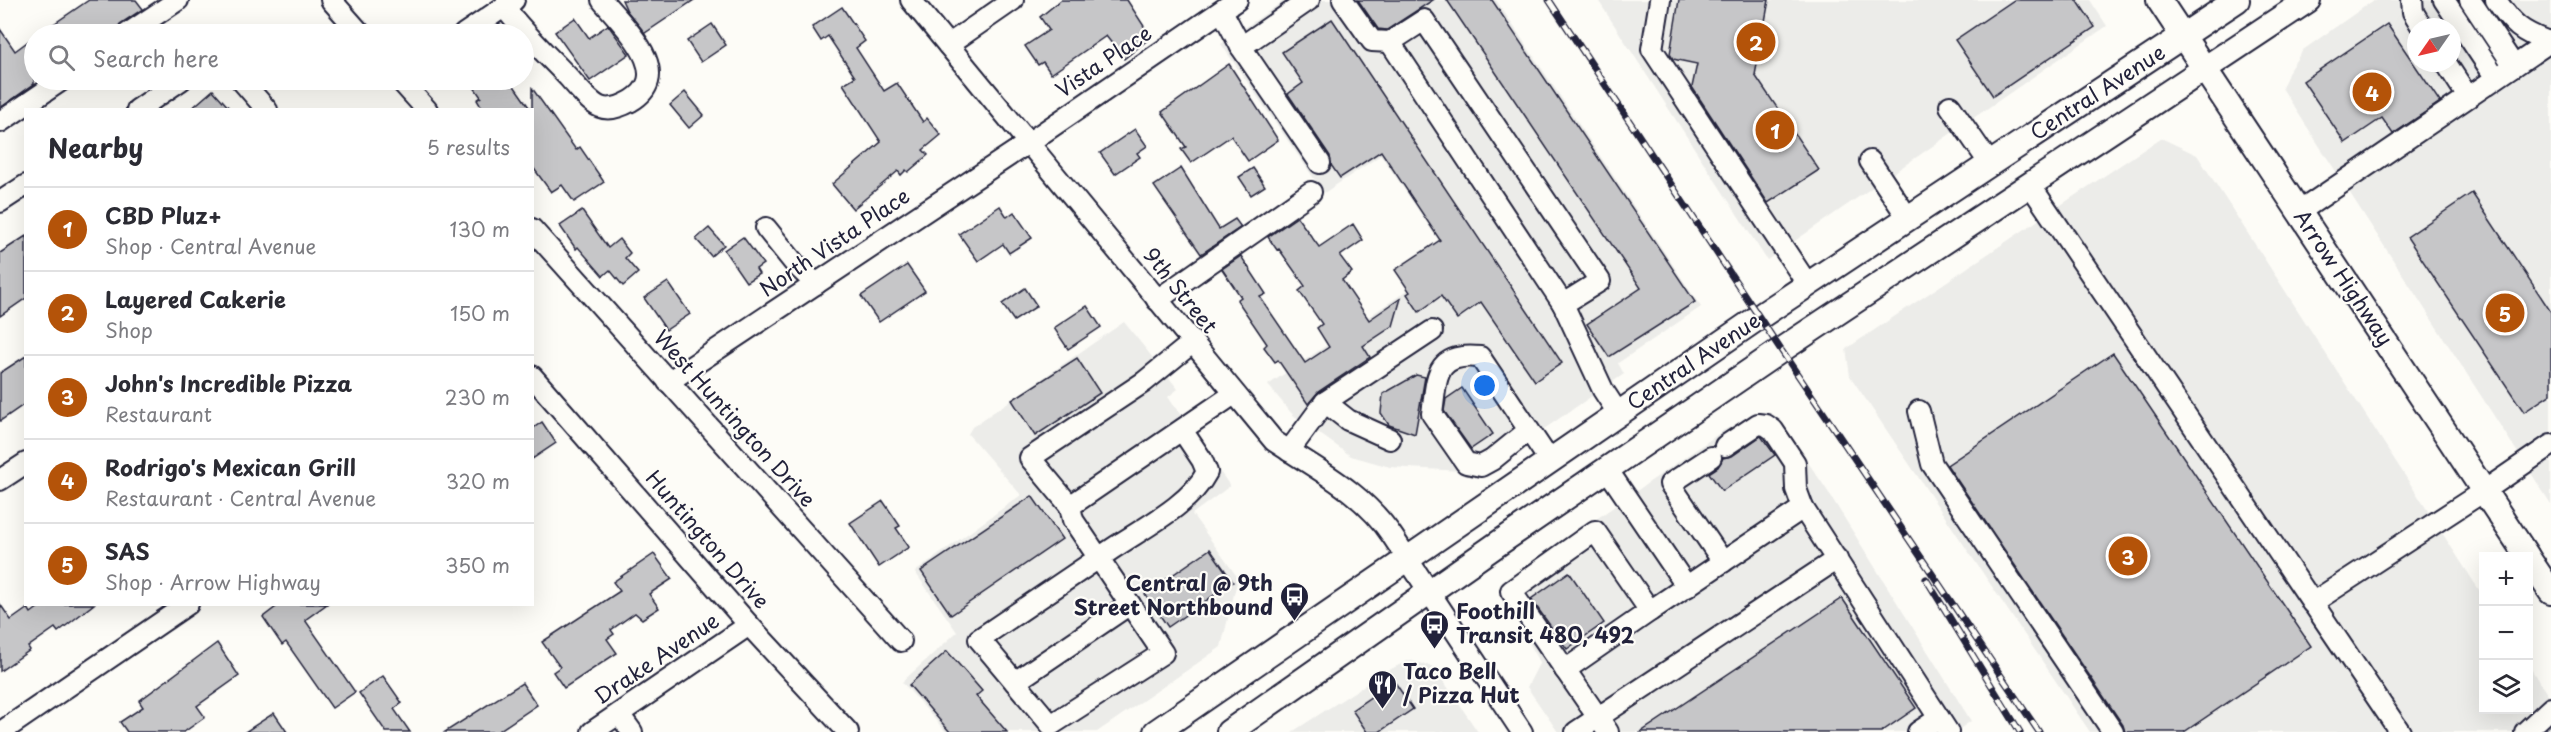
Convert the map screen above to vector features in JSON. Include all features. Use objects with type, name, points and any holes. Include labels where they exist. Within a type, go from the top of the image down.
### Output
[{"type":"main road","name":"Arrow Highway","points":[[2159,0],[2525,552]]},
{"type":"main road","name":"Central Avenue","points":[[1156,732],[1618,413],[2237,0]]},
{"type":"main road","name":"Central Avenue","points":[[1237,730],[1428,593],[1781,350],[2308,0]]},
{"type":"main road","name":"Arrow Highway","points":[[2533,565],[2551,592]]},
{"type":"street","points":[[143,24],[178,0]]},
{"type":"street","points":[[331,0],[352,24]]},
{"type":"street","points":[[534,42],[584,94],[601,107],[620,107],[635,99],[648,85],[651,70],[647,58],[602,0]]},
{"type":"street","name":"9th Street","points":[[911,0],[1274,441],[1345,486],[1370,506],[1522,732]]},
{"type":"street","points":[[948,45],[1013,0]]},
{"type":"street","points":[[1241,46],[1309,0]]},
{"type":"street","points":[[1343,0],[1372,41],[1390,42],[1424,20],[1600,281],[1563,304]]},
{"type":"street","points":[[1660,0],[1652,49],[1808,285]]},
{"type":"street","points":[[2412,0],[2413,12],[2417,18]]},
{"type":"street","points":[[2444,0],[2496,78]]},
{"type":"street","points":[[2470,0],[2514,66]]},
{"type":"street","points":[[2496,0],[2511,22],[2525,33],[2550,41]]},
{"type":"street","points":[[479,24],[509,4],[519,24]]},
{"type":"street","points":[[1229,5],[1241,46],[1320,163]]},
{"type":"street","name":"Vista Place","points":[[1028,143],[1229,5]]},
{"type":"street","points":[[2299,212],[2550,41]]},
{"type":"street","points":[[1390,42],[1563,304],[1603,390],[1618,413]]},
{"type":"street","points":[[2452,72],[2468,97]]},
{"type":"street","points":[[0,122],[47,90]]},
{"type":"street","points":[[140,108],[167,90]]},
{"type":"street","points":[[250,90],[265,108]]},
{"type":"street","points":[[409,90],[425,108]]},
{"type":"street","points":[[1950,106],[1990,164]]},
{"type":"street","name":"North Vista Place","points":[[668,382],[1028,143]]},
{"type":"street","points":[[1870,161],[1908,218]]},
{"type":"street","points":[[0,202],[24,186]]},
{"type":"street","points":[[2031,186],[2400,732]]},
{"type":"street","points":[[1157,300],[1311,192]]},
{"type":"street","points":[[766,228],[795,264],[816,284]]},
{"type":"street","name":"West Huntington Drive","points":[[534,231],[901,641]]},
{"type":"street","points":[[1289,451],[1325,402],[1432,331]]},
{"type":"street","points":[[1182,430],[1202,460],[1207,472],[1200,486],[1188,497],[1099,558],[979,639],[1054,728],[1163,653],[1099,558],[1073,520],[1070,506],[1030,458],[1144,382],[1192,343]]},
{"type":"street","points":[[1529,430],[1481,466],[1466,463],[1432,414],[1438,370],[1447,361],[1462,355],[1480,357],[1529,430],[1549,460]]},
{"type":"street","name":"Huntington Drive","points":[[534,378],[749,625],[848,732]]},
{"type":"street","points":[[1070,506],[1234,394]]},
{"type":"street","points":[[1325,402],[1348,420],[1390,439]]},
{"type":"street","points":[[1918,411],[1932,464],[2112,732]]},
{"type":"street","points":[[1723,562],[1670,484],[1758,424],[1766,425],[1773,430],[1795,463],[1796,489],[1803,508],[1944,725],[1918,732]]},
{"type":"street","points":[[2312,603],[2551,445]]},
{"type":"street","points":[[0,480],[24,464]]},
{"type":"street","points":[[1607,469],[1687,587]]},
{"type":"street","points":[[1565,670],[1803,508]]},
{"type":"street","points":[[1604,725],[1511,591],[1595,531],[1650,611]]},
{"type":"street","points":[[1576,732],[1604,725],[1837,559]]},
{"type":"street","points":[[1015,682],[1130,604]]},
{"type":"street","points":[[1,732],[185,606]]},
{"type":"street","name":"Drake Avenue","points":[[592,732],[749,625]]},
{"type":"street","points":[[2525,732],[2551,708]]},
{"type":"street","points":[[619,714],[632,732]]},
{"type":"shaded area","points":[[1285,0],[1496,0],[1701,307],[1618,363],[1624,374],[1515,449],[1462,471],[1390,467],[1351,456],[1293,415],[1268,385],[1452,260],[1381,155],[1324,193],[1221,44]]},
{"type":"shaded area","points":[[1598,0],[2090,0],[2107,26],[1767,260]]},
{"type":"shaded area","points":[[2374,0],[2551,0],[2551,504],[2282,88],[2290,69],[2303,50]]},
{"type":"shaded area","points":[[2161,138],[2197,155],[2479,590],[2479,714],[2533,714],[2533,672],[2551,700],[2551,732],[2090,732],[1850,376],[1846,349]]},
{"type":"shaded area","points":[[1124,322],[1178,389],[1168,397],[1230,486],[1192,514],[1238,578],[1221,647],[1097,732],[946,732],[902,682],[957,632],[915,572],[1021,495],[968,434],[972,427]]},
{"type":"shaded area","points":[[1758,413],[1776,416],[1825,487],[1971,721],[1955,732],[1558,732],[1527,687],[1540,662],[1502,595],[1506,582],[1724,430]]},
{"type":"shaded area","points":[[1409,660],[1434,667],[1478,732],[1292,732],[1385,672]]},
{"type":"building","points":[[89,0],[136,0],[143,9],[120,24],[54,24]]},
{"type":"building","points":[[622,0],[694,0],[645,33],[627,11]]},
{"type":"building","points":[[1061,0],[1127,0],[1151,37],[1124,59],[1106,36],[1051,74],[1043,62],[1038,65],[1025,46],[1049,30],[1040,17]]},
{"type":"building","points":[[1358,0],[1433,0],[1387,30],[1378,29]]},
{"type":"building","points":[[1447,0],[1492,0],[1695,302],[1609,357],[1587,324],[1641,288]]},
{"type":"building","points":[[1679,0],[1769,0],[1755,75],[1819,170],[1768,203],[1692,87],[1697,64],[1673,59],[1670,54]]},
{"type":"building","points":[[2014,0],[2077,0],[2095,27],[1993,96],[1955,40]]},
{"type":"building","points":[[842,7],[865,41],[856,48],[884,91],[897,83],[923,122],[927,118],[941,135],[923,150],[928,155],[908,172],[906,170],[901,175],[898,171],[853,209],[832,184],[881,142],[843,84],[855,77],[828,36],[821,41],[812,27]]},
{"type":"building","points":[[575,18],[589,38],[608,25],[629,54],[590,81],[555,32]]},
{"type":"building","points":[[1332,19],[1562,363],[1535,381],[1481,302],[1457,319],[1441,296],[1419,312],[1407,294],[1410,292],[1395,270],[1440,240],[1381,151],[1340,178],[1331,165],[1330,156],[1288,94],[1303,83],[1282,52]]},
{"type":"building","points":[[712,24],[726,45],[701,62],[687,41]]},
{"type":"building","points":[[2387,24],[2407,53],[2407,72],[2420,72],[2440,102],[2393,134],[2382,118],[2345,143],[2303,81]]},
{"type":"building","points":[[0,29],[15,51],[24,44],[26,90],[0,108]]},
{"type":"building","points":[[1229,64],[1278,140],[1248,161],[1231,136],[1191,163],[1181,149],[1186,147],[1162,112]]},
{"type":"building","points":[[213,90],[229,108],[192,108]]},
{"type":"building","points":[[476,90],[517,90],[530,108],[482,108],[477,100],[481,97]]},
{"type":"building","points":[[533,90],[576,150],[580,147],[604,182],[574,202],[562,185],[551,192],[534,169],[534,108],[532,108]]},
{"type":"building","points":[[685,92],[704,115],[689,128],[670,105]]},
{"type":"building","points":[[1135,129],[1147,146],[1137,153],[1140,157],[1115,174],[1100,153]]},
{"type":"building","points":[[1181,168],[1219,229],[1235,219],[1241,227],[1201,254],[1154,186]]},
{"type":"building","points":[[1253,168],[1265,186],[1251,195],[1239,177]]},
{"type":"building","points":[[2472,193],[2551,312],[2551,394],[2524,412],[2407,237]]},
{"type":"building","points":[[1000,206],[1007,217],[1014,212],[1032,238],[1009,253],[1003,244],[978,261],[959,234]]},
{"type":"building","points":[[582,211],[608,248],[619,239],[630,253],[625,258],[638,273],[623,286],[610,270],[603,276],[578,247],[576,249],[560,226]]},
{"type":"building","points":[[1297,217],[1319,247],[1353,224],[1363,240],[1340,256],[1352,272],[1342,280],[1369,320],[1401,298],[1393,326],[1363,346],[1370,357],[1318,392],[1308,404],[1278,360],[1275,362],[1264,347],[1267,344],[1237,300],[1241,297],[1222,269],[1241,256],[1266,294],[1260,297],[1305,363],[1329,347],[1317,328],[1322,324],[1299,291],[1305,286],[1268,237]]},
{"type":"building","points":[[709,228],[724,245],[711,256],[696,239]]},
{"type":"building","points":[[24,237],[24,299],[0,316],[0,253]]},
{"type":"building","points":[[743,237],[763,264],[756,269],[759,274],[746,282],[724,250]]},
{"type":"building","points":[[907,265],[925,291],[879,322],[861,296]]},
{"type":"building","points":[[668,282],[690,314],[666,330],[644,298]]},
{"type":"building","points":[[1025,288],[1037,306],[1014,321],[1002,304]]},
{"type":"building","points":[[1087,306],[1101,327],[1068,349],[1054,328]]},
{"type":"building","points":[[2113,353],[2311,646],[2184,732],[2125,732],[2123,725],[1947,465]]},
{"type":"building","points":[[24,357],[24,404],[0,421],[0,373]]},
{"type":"building","points":[[1077,358],[1100,393],[1035,436],[1012,400]]},
{"type":"building","points":[[1416,375],[1425,377],[1415,434],[1389,425],[1381,413],[1383,394]]},
{"type":"building","points":[[1462,388],[1493,434],[1471,449],[1444,411],[1446,399]]},
{"type":"building","points":[[542,422],[556,443],[534,458],[534,428]]},
{"type":"building","points":[[1761,436],[1775,455],[1722,491],[1709,473],[1718,467],[1723,458],[1732,456]]},
{"type":"building","points":[[1032,496],[1062,539],[951,615],[921,571]]},
{"type":"building","points":[[883,501],[900,526],[896,528],[909,547],[879,567],[850,523]]},
{"type":"building","points":[[1210,549],[1233,582],[1168,627],[1145,594]]},
{"type":"building","points":[[654,554],[672,579],[649,594],[659,608],[642,619],[635,613],[611,630],[614,634],[607,639],[617,653],[564,688],[553,672],[560,667],[542,642],[620,591],[613,582]]},
{"type":"building","points":[[1569,572],[1604,623],[1567,649],[1531,599]]},
{"type":"building","points":[[1842,598],[1916,708],[1881,732],[1641,732]]},
{"type":"building","points":[[0,604],[11,620],[28,608],[31,613],[40,606],[91,606],[58,632],[55,628],[28,647],[30,650],[0,671]]},
{"type":"building","points":[[277,606],[324,606],[305,620],[355,692],[332,708],[286,642],[282,645],[263,617]]},
{"type":"building","points":[[217,643],[239,676],[197,706],[205,717],[184,732],[127,732],[120,722],[143,707],[139,701]]},
{"type":"building","points":[[947,651],[982,691],[976,696],[1007,732],[950,732],[909,685]]},
{"type":"building","points":[[383,676],[402,703],[394,709],[410,732],[386,732],[359,693]]},
{"type":"building","points":[[1394,681],[1413,709],[1379,732],[1367,732],[1352,710]]},
{"type":"building","points":[[522,683],[537,705],[497,732],[445,732]]},
{"type":"building","points":[[274,713],[287,732],[245,732]]},
{"type":"railway","points":[[1549,0],[1781,350],[2039,732]]},
{"type":"railway","points":[[1926,579],[2020,732]]},
{"type":"place","name":"Layered Cakerie","points":[[1756,42]]},
{"type":"place","name":"Rodrigo's Mexican Grill","points":[[2372,92]]},
{"type":"place","name":"CBD Pluz+","points":[[1775,130]]},
{"type":"place","name":"SAS","points":[[2505,313]]},
{"type":"place","name":"John's Incredible Pizza","points":[[2128,556]]},
{"type":"place","name":"Central @ 9th Street Northbound","points":[[1294,622]]},
{"type":"place","name":"Foothill Transit 480, 492","points":[[1435,650]]},
{"type":"place","name":"Taco Bell / Pizza Hut","points":[[1382,710]]}]
